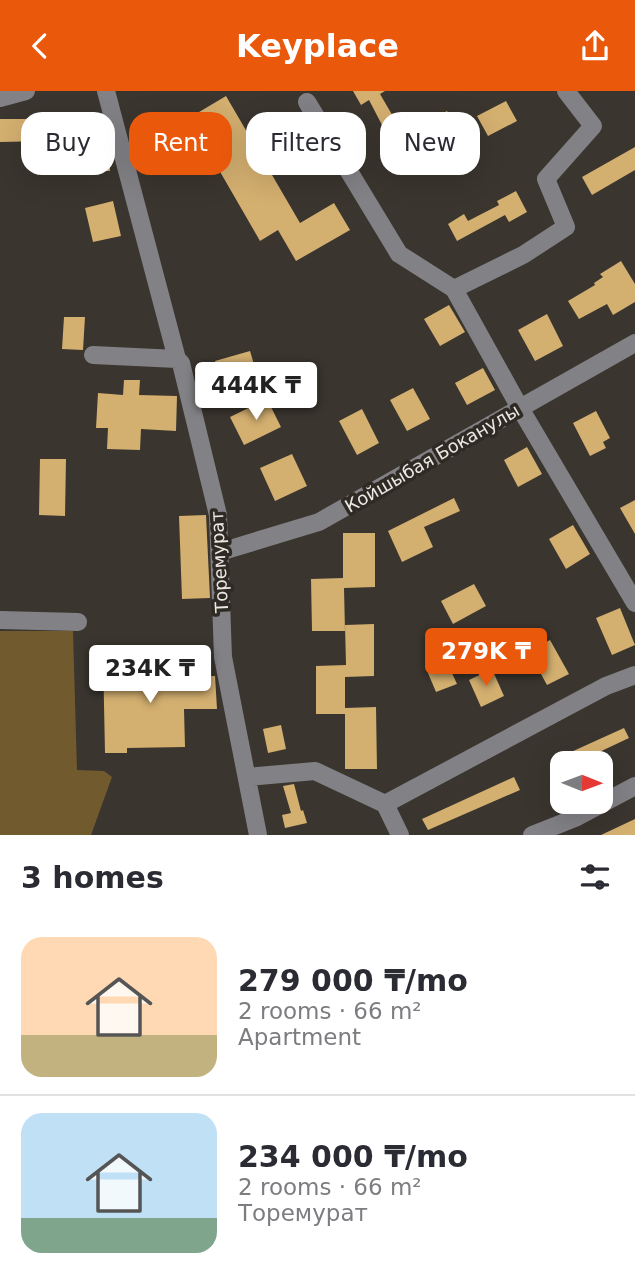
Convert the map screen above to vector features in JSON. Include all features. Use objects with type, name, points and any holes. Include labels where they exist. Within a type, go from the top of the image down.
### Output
[{"type":"street","points":[[0,97],[26,91]]},
{"type":"street","name":"Торемурат","points":[[106,91],[177,359],[181,363],[218,515],[223,657],[258,835]]},
{"type":"street","points":[[454,289],[523,255],[566,227],[546,179],[593,126],[566,91]]},
{"type":"street","points":[[307,102],[399,254],[454,289],[520,408],[635,603]]},
{"type":"street","name":"Койшыбая Боканулы","points":[[219,552],[319,522],[635,342]]},
{"type":"street","points":[[93,355],[177,359]]},
{"type":"street","points":[[0,620],[78,622]]},
{"type":"street","points":[[385,804],[606,686],[635,675]]},
{"type":"street","points":[[247,777],[315,771],[385,804],[400,835]]},
{"type":"street","points":[[532,835],[575,818],[635,786]]},
{"type":"shaded area","points":[[0,631],[73,631],[77,770],[104,771],[112,777],[91,835],[0,835]]},
{"type":"building","points":[[353,91],[385,91],[380,94],[390,112],[380,112],[380,121],[369,100],[361,105]]},
{"type":"building","points":[[226,96],[246,130],[246,175],[272,175],[300,223],[334,203],[350,230],[296,261],[278,230],[260,241],[222,175],[232,175],[232,112],[199,112]]},
{"type":"building","points":[[506,101],[517,121],[488,136],[480,121],[480,114]]},
{"type":"building","points":[[0,119],[21,119],[21,142],[0,142]]},
{"type":"building","points":[[635,147],[635,170],[592,195],[582,177]]},
{"type":"building","points":[[516,191],[527,212],[509,222],[505,215],[457,241],[448,224],[464,214],[468,221],[499,205],[497,201]]},
{"type":"building","points":[[113,201],[121,236],[93,242],[85,208]]},
{"type":"building","points":[[621,261],[635,284],[635,302],[613,315],[607,304],[579,319],[568,301],[595,285],[594,283],[603,277],[600,274]]},
{"type":"building","points":[[449,305],[465,332],[440,346],[424,319]]},
{"type":"building","points":[[547,314],[563,346],[535,361],[518,330]]},
{"type":"building","points":[[64,317],[85,317],[83,350],[62,349]]},
{"type":"building","points":[[250,351],[259,381],[223,391],[215,361]]},
{"type":"building","points":[[483,368],[495,390],[467,405],[455,383]]},
{"type":"building","points":[[124,380],[140,380],[139,395],[177,396],[176,431],[141,429],[140,450],[107,449],[108,428],[96,428],[98,393],[123,395]]},
{"type":"building","points":[[413,388],[430,419],[407,431],[390,400]]},
{"type":"building","points":[[267,399],[281,427],[244,445],[230,417]]},
{"type":"building","points":[[362,409],[379,443],[357,455],[339,421]]},
{"type":"building","points":[[596,411],[610,438],[603,442],[606,448],[590,456],[573,423]]},
{"type":"building","points":[[527,447],[542,474],[518,487],[504,460]]},
{"type":"building","points":[[292,454],[307,486],[275,501],[260,468]]},
{"type":"building","points":[[40,459],[66,459],[65,516],[39,515]]},
{"type":"building","points":[[454,498],[460,511],[424,527],[433,547],[402,562],[388,531]]},
{"type":"building","points":[[635,500],[635,534],[620,508]]},
{"type":"building","points":[[206,515],[210,598],[182,599],[179,516]]},
{"type":"building","points":[[573,525],[590,554],[566,569],[549,539]]},
{"type":"building","points":[[343,533],[375,533],[375,587],[344,588],[345,631],[312,631],[311,579],[343,578]]},
{"type":"building","points":[[474,584],[486,606],[453,624],[441,601]]},
{"type":"building","points":[[620,608],[635,645],[612,655],[596,618]]},
{"type":"building","points":[[374,624],[374,676],[345,677],[345,708],[376,707],[377,769],[345,769],[345,714],[316,714],[316,666],[346,665],[345,625]]},
{"type":"building","points":[[550,640],[569,674],[547,685],[529,652]]},
{"type":"building","points":[[124,655],[124,664],[146,663],[146,674],[215,676],[217,709],[184,709],[185,747],[127,748],[127,753],[105,753],[103,656]]},
{"type":"building","points":[[445,658],[457,684],[436,692],[425,666]]},
{"type":"building","points":[[492,669],[504,696],[481,707],[469,680]]},
{"type":"building","points":[[281,725],[286,749],[268,753],[263,729]]},
{"type":"building","points":[[624,728],[629,738],[601,751],[573,751]]},
{"type":"building","points":[[514,777],[520,790],[428,830],[422,819]]},
{"type":"building","points":[[294,784],[307,823],[285,828],[282,815],[291,813],[283,786]]},
{"type":"building","points":[[635,819],[635,835],[601,835]]}]
